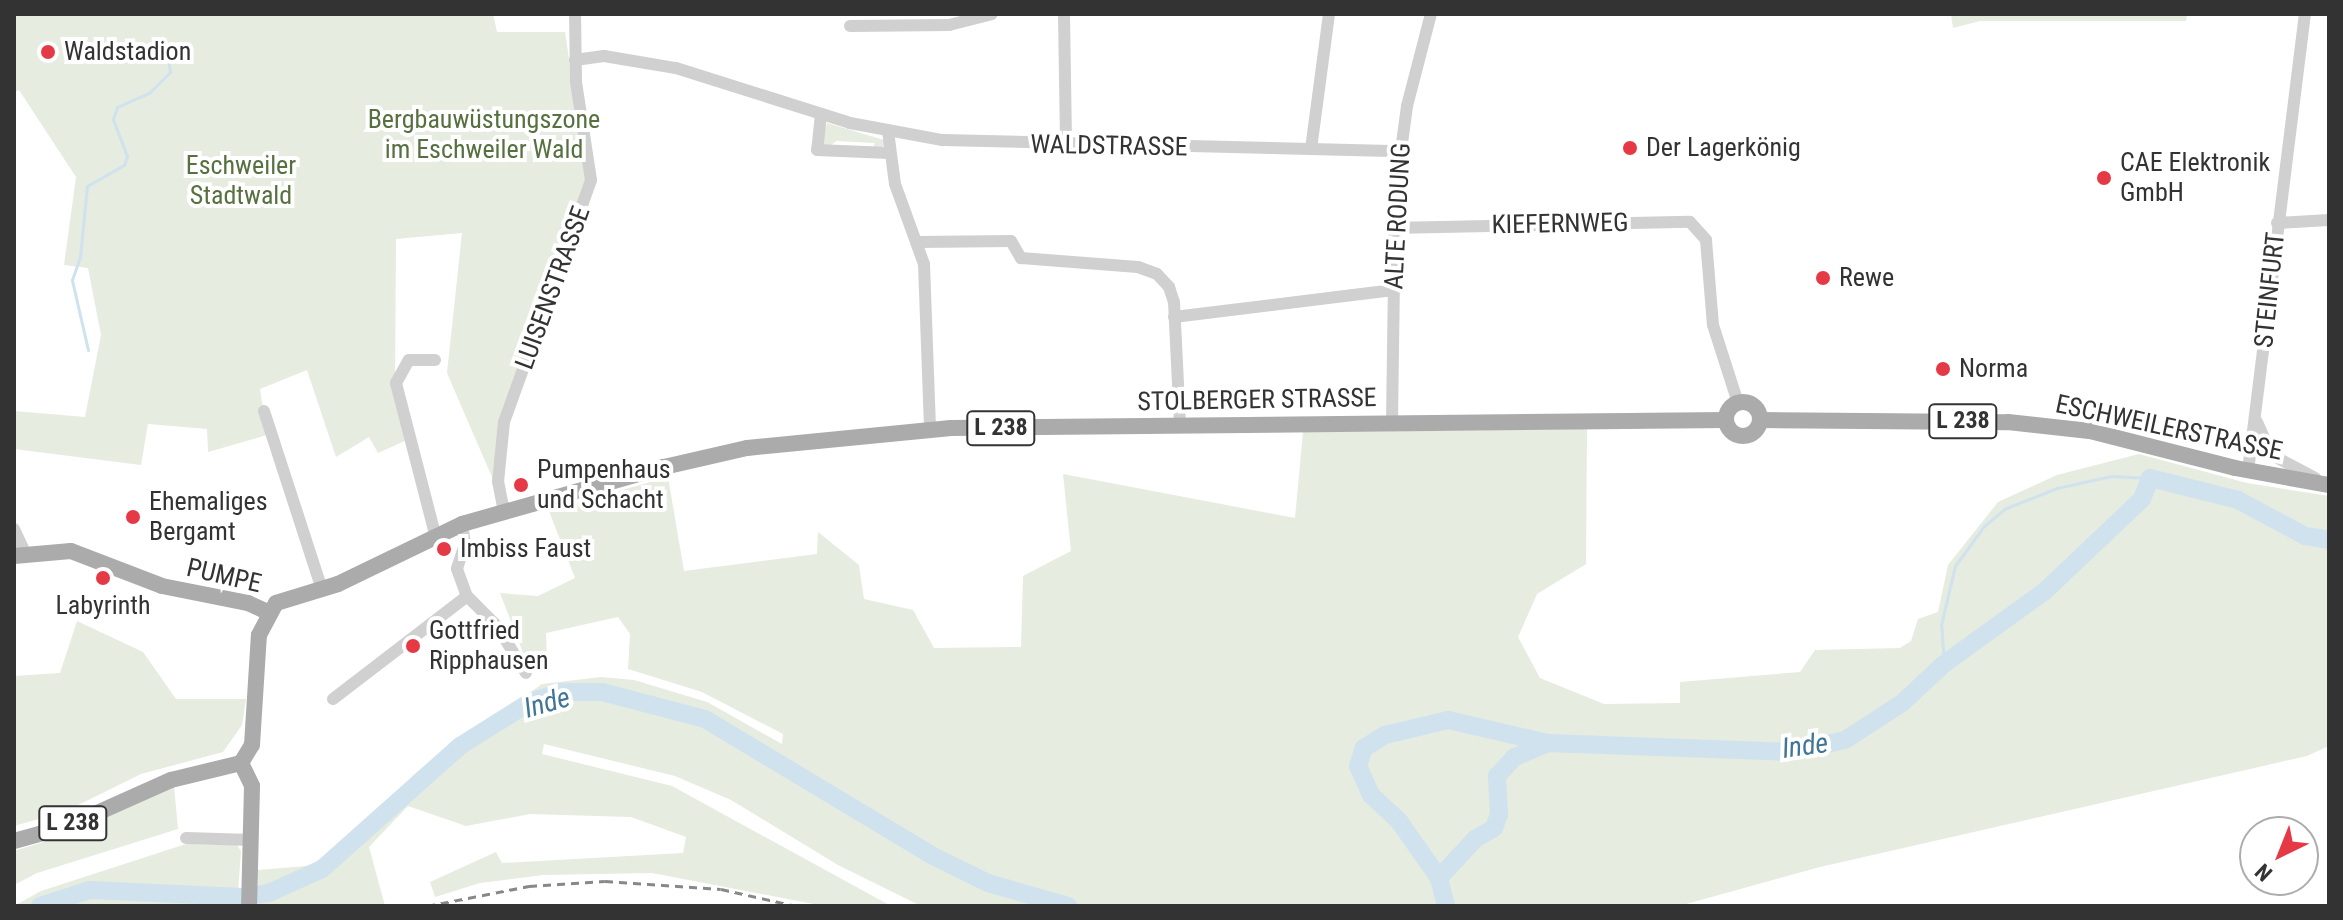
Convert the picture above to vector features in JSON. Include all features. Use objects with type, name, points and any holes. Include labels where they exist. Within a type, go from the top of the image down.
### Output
[{"type":"main road","points":[[1726,420],[1738,403],[1754,407],[1760,420]]},
{"type":"main road","name":"STOLBERGER STRASSE","points":[[504,512],[747,448],[930,430],[1726,420]]},
{"type":"main road","name":"L 238","points":[[1726,420],[1730,431],[1745,436],[1760,420]]},
{"type":"main road","name":"ESCHWEILERSTRASSE","points":[[1760,420],[2035,425],[2090,431],[2248,471],[2329,484]]},
{"type":"main road","name":"PUMPE","points":[[19,554],[80,553],[162,586],[248,603],[267,612],[282,599],[322,589],[435,534],[504,512]]},
{"type":"main road","points":[[249,906],[252,786],[241,763],[252,745],[254,669],[267,612]]},
{"type":"main road","name":"L 238","points":[[14,841],[68,826],[171,780],[241,763]]},
{"type":"street","name":"LUISENSTRASSE","points":[[504,512],[498,482],[504,422],[591,180],[575,60],[575,14]]},
{"type":"street","points":[[850,26],[949,25],[992,14]]},
{"type":"street","points":[[1064,14],[1066,146]]},
{"type":"street","points":[[1311,149],[1329,14]]},
{"type":"street","name":"ALTE RODUNG","points":[[1392,422],[1392,228],[1401,151],[1431,14]]},
{"type":"street","name":"STEINFURT","points":[[2248,471],[2305,14]]},
{"type":"street","name":"WALDSTRASSE","points":[[575,60],[604,56],[676,68],[821,114],[888,131],[942,140],[1066,146],[1401,151]]},
{"type":"street","points":[[821,114],[817,150],[889,153]]},
{"type":"street","points":[[888,131],[889,153],[903,209],[919,242],[924,264],[930,430]]},
{"type":"street","points":[[2277,223],[2329,220]]},
{"type":"street","name":"KIEFERNWEG","points":[[1392,228],[1690,222],[1709,252],[1713,325],[1738,403]]},
{"type":"street","points":[[919,242],[1011,241],[1021,258],[1149,270],[1169,287],[1174,317],[1180,425]]},
{"type":"street","points":[[1174,317],[1393,290]]},
{"type":"street","points":[[435,360],[409,360],[396,383],[435,534]]},
{"type":"street","points":[[264,411],[322,589]]},
{"type":"street","points":[[2256,420],[2265,444],[2279,460],[2329,484]]},
{"type":"street","points":[[462,524],[465,544],[457,569],[467,596],[497,626],[526,673]]},
{"type":"street","points":[[14,529],[19,554]]},
{"type":"street","points":[[333,699],[467,596]]},
{"type":"street","points":[[186,838],[251,840]]},
{"type":"green space","name":"Eschweiler Stadtwald","points":[[14,14],[493,14],[497,32],[565,32],[587,180],[499,421],[495,484],[447,373],[462,233],[396,239],[395,384],[407,440],[378,453],[369,437],[336,457],[307,370],[260,389],[267,435],[208,452],[207,429],[148,424],[141,465],[14,449],[14,411],[85,417],[101,335],[88,268],[64,265],[76,177],[19,90],[14,92]]},
{"type":"green space","points":[[1951,14],[2187,14],[2186,21],[1980,21],[1953,28]]},
{"type":"green space","points":[[827,123],[884,140],[884,146],[872,150],[875,143],[836,141],[826,149],[821,142]]},
{"type":"green space","points":[[1587,429],[1586,564],[1537,594],[1518,637],[1540,678],[1604,704],[1680,703],[1680,682],[1800,672],[1815,650],[1900,648],[1911,641],[1918,619],[1938,612],[1948,565],[1998,502],[2057,475],[2139,454],[2247,483],[2329,496],[2329,746],[2307,756],[1820,867],[1679,906],[921,906],[838,865],[731,800],[675,776],[544,744],[542,754],[672,786],[891,906],[824,906],[652,873],[543,875],[480,883],[435,897],[430,882],[496,852],[502,863],[683,853],[686,837],[631,817],[530,814],[466,826],[408,806],[369,847],[385,906],[259,906],[257,870],[319,865],[363,830],[418,771],[542,684],[601,677],[634,680],[707,702],[782,744],[783,734],[702,692],[628,669],[630,634],[618,617],[546,633],[547,661],[529,668],[500,593],[538,596],[575,578],[549,511],[668,477],[684,571],[817,554],[818,532],[859,565],[864,599],[913,610],[934,648],[1021,647],[1023,576],[1071,551],[1063,474],[1295,518],[1303,432]]},
{"type":"green space","points":[[77,621],[143,652],[176,699],[246,699],[242,725],[223,752],[141,774],[66,811],[14,826],[14,676],[60,673]]},
{"type":"green space","points":[[174,786],[178,829],[37,873],[14,885],[14,851],[73,833]]},
{"type":"green space","points":[[186,844],[237,845],[241,851],[237,906],[14,906],[41,891]]},
{"type":"waterway","points":[[88,350],[72,280],[80,257],[87,186],[124,165],[127,156],[113,119],[117,107],[149,93],[170,72],[166,45]]},
{"type":"waterway","points":[[1944,664],[1941,625],[1955,566],[1984,526],[2004,509],[2057,488],[2111,476],[2150,478]]},
{"type":"waterway","name":"Inde","points":[[1446,906],[1439,878],[1399,821],[1371,795],[1358,766],[1364,748],[1385,735],[1448,720],[1548,743],[1792,752],[1845,740],[1902,703],[1944,664],[2045,591],[2142,499],[2150,478],[2238,500],[2305,536],[2329,540]]},
{"type":"waterway","name":"Inde","points":[[40,906],[90,890],[243,897],[269,893],[322,869],[460,746],[530,702],[561,692],[602,692],[705,719],[933,856],[988,883],[1068,906]]},
{"type":"waterway","points":[[1439,878],[1475,839],[1494,828],[1499,814],[1497,776],[1515,757],[1548,743]]},
{"type":"railway","points":[[427,906],[529,886],[605,881],[721,889],[796,906]]},
{"type":"place","name":"Waldstadion","points":[[48,52]]},
{"type":"place","name":"Der Lagerkönig","points":[[1630,148]]},
{"type":"place","name":"CAE Elektronik GmbH","points":[[2104,178]]},
{"type":"place","name":"Rewe","points":[[1823,278]]},
{"type":"place","name":"Norma","points":[[1943,369]]},
{"type":"place","name":"Pumpenhaus und Schacht","points":[[521,485]]},
{"type":"place","name":"Ehemaliges Bergamt","points":[[133,517]]},
{"type":"place","name":"Imbiss Faust","points":[[444,549]]},
{"type":"place","name":"Labyrinth","points":[[103,578]]},
{"type":"place","name":"Gottfried Ripphausen","points":[[413,646]]},
{"type":"park label","name":"Bergbauwüstungszone im Eschweiler Wald","points":[[484,135]]}]
